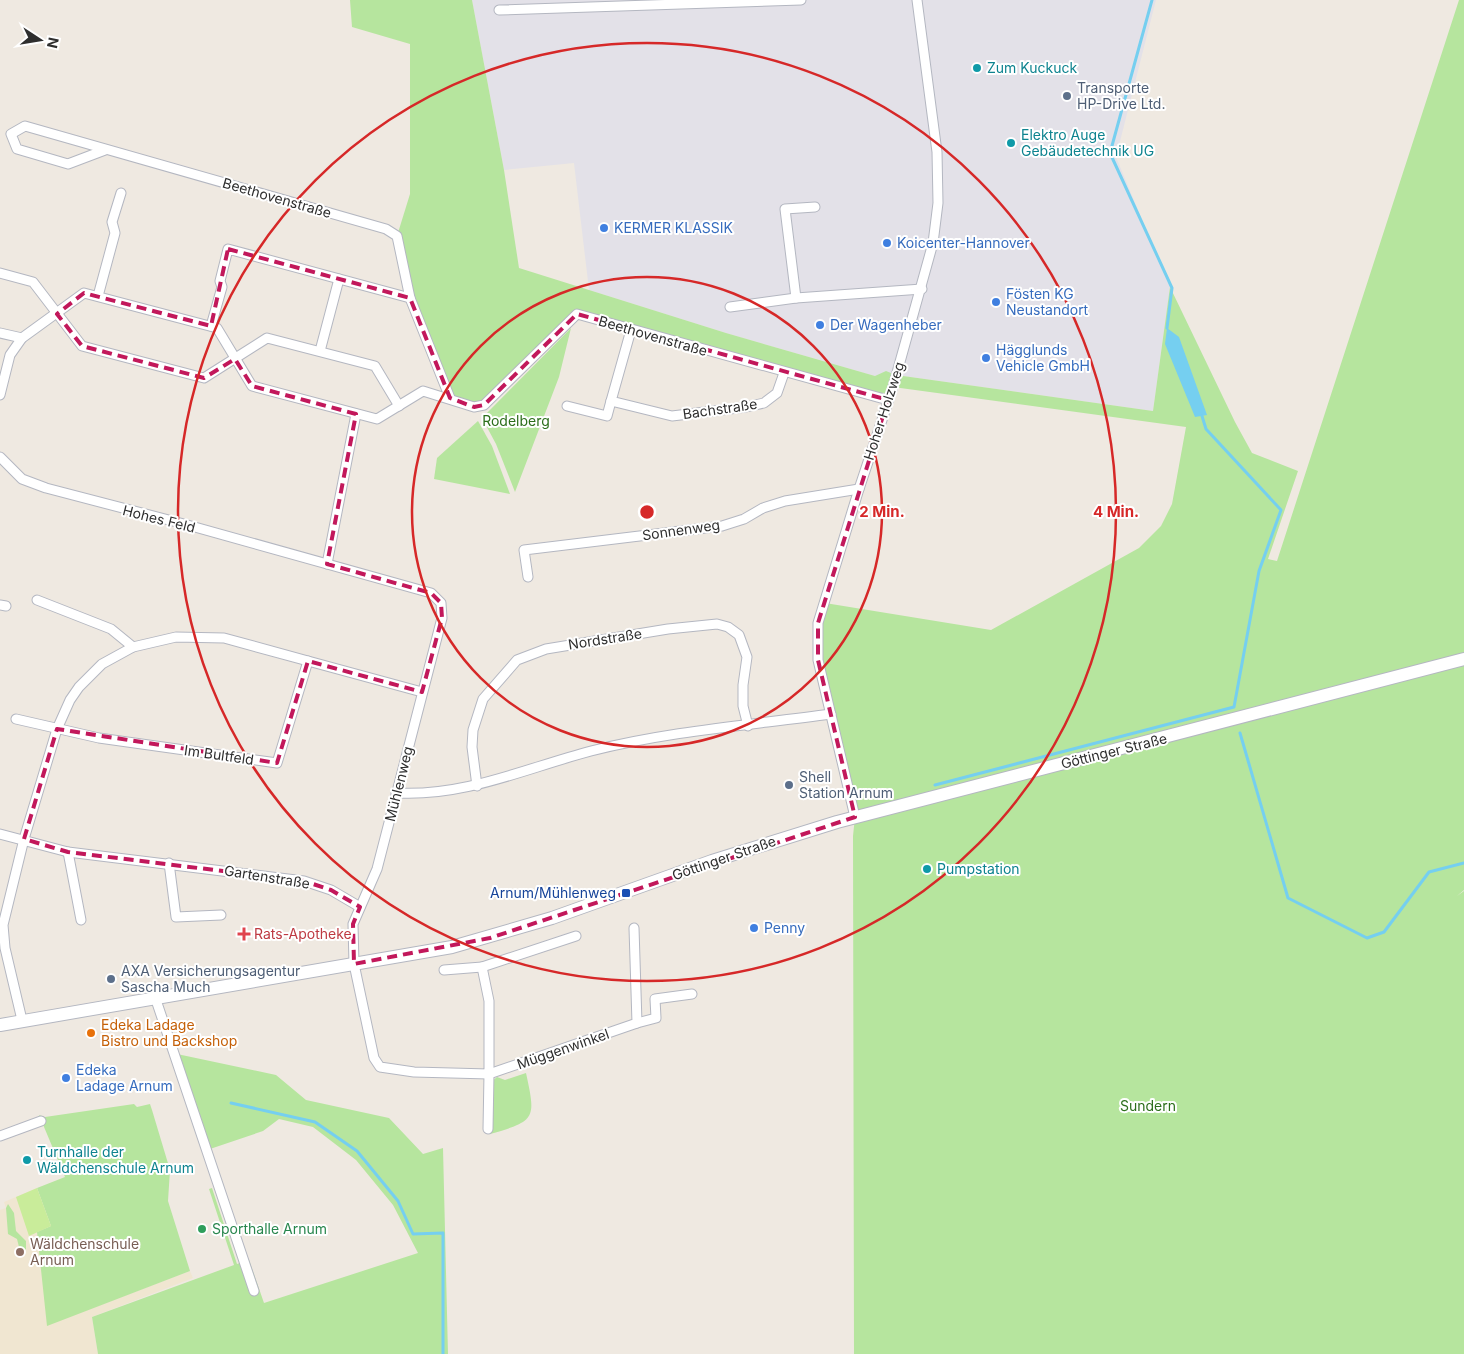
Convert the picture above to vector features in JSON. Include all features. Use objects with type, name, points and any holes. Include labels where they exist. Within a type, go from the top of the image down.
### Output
[{"type":"street","points":[[499,10],[801,0]]},
{"type":"street","name":"Hoher Holzweg","points":[[855,817],[818,660],[818,624],[922,289],[933,243],[938,203],[937,152],[917,0]]},
{"type":"street","name":"Beethovenstraße","points":[[105,150],[68,164],[17,149],[12,134],[25,126],[386,229],[397,236],[410,298],[450,398]]},
{"type":"street","points":[[98,296],[115,233],[112,222],[120,192]]},
{"type":"street","points":[[796,298],[785,209],[815,206]]},
{"type":"street","points":[[0,395],[10,355],[22,338],[84,293],[212,326],[222,287],[220,281],[228,249],[410,298]]},
{"type":"street","points":[[0,274],[33,282],[82,346],[204,378],[267,338],[375,366],[399,406]]},
{"type":"street","points":[[320,351],[339,280]]},
{"type":"street","points":[[730,307],[796,298],[922,289]]},
{"type":"street","name":"Beethovenstraße","points":[[212,326],[217,328],[252,386],[377,419],[423,391],[450,398],[474,408],[484,404],[577,314],[784,373],[888,400]]},
{"type":"street","points":[[567,406],[607,416],[631,330]]},
{"type":"street","points":[[0,333],[22,338]]},
{"type":"street","name":"Bachstraße","points":[[611,402],[672,416],[746,407],[764,403],[777,393],[784,373]]},
{"type":"street","points":[[327,564],[356,414]]},
{"type":"street","name":"Hohes Feld","points":[[0,457],[22,479],[46,488],[431,593],[441,603]]},
{"type":"street","name":"Sonnenweg","points":[[528,576],[524,550],[722,526],[744,519],[763,508],[785,501],[859,489]]},
{"type":"street","points":[[37,600],[111,629],[134,647]]},
{"type":"street","name":"Mühlenweg","points":[[354,964],[353,924],[377,869],[442,618],[441,603]]},
{"type":"street","name":"Nordstraße","points":[[477,786],[472,747],[473,730],[483,699],[517,660],[546,649],[668,629],[717,624],[728,627],[739,635],[746,657],[743,706],[748,726]]},
{"type":"street","points":[[22,1020],[5,948],[3,926],[24,840],[57,729],[70,700],[90,675],[102,664],[134,647],[176,637],[224,638],[422,692]]},
{"type":"street","name":"Göttinger Straße","points":[[0,1024],[452,947],[490,938],[728,856],[855,817],[1464,659]]},
{"type":"street","name":"Im Bultfeld","points":[[16,719],[99,738],[277,763],[308,661]]},
{"type":"street","points":[[396,793],[429,794],[477,786],[592,751],[686,732],[748,726],[831,714]]},
{"type":"street","name":"Gartenstraße","points":[[0,834],[68,852],[169,863],[304,882],[331,890],[360,907]]},
{"type":"street","points":[[68,852],[81,920]]},
{"type":"street","points":[[169,863],[176,917],[220,915]]},
{"type":"street","points":[[634,928],[637,1023]]},
{"type":"street","points":[[444,970],[482,967],[576,936]]},
{"type":"street","name":"Müggenwinkel","points":[[354,964],[374,1058],[380,1067],[414,1072],[489,1074],[656,1018],[655,999]]},
{"type":"street","points":[[482,967],[489,1001],[488,1129]]},
{"type":"street","points":[[636,1001],[692,994]]},
{"type":"street","points":[[155,997],[254,1291]]},
{"type":"street","points":[[0,1136],[40,1121]]},
{"type":"highlighted area","points":[[228,249],[410,298],[450,398],[474,407],[484,405],[577,314],[888,400],[818,623],[818,660],[855,817],[490,938],[354,964],[353,924],[360,907],[331,890],[304,881],[68,852],[24,839],[57,729],[277,763],[308,661],[422,692],[442,618],[441,603],[431,593],[327,564],[356,414],[252,386],[235,359],[204,378],[82,346],[57,314],[84,293],[211,326]]},
{"type":"shaded area","points":[[472,0],[1156,0],[1116,157],[1170,287],[1153,411],[896,375],[875,376],[726,333],[589,290],[574,163],[504,170]]},
{"type":"shaded area","name":"Wäldchenschule Arnum","points":[[37,1188],[51,1226],[47,1325],[190,1271],[193,1278],[92,1317],[98,1354],[0,1354],[0,1210],[6,1208],[4,1202]]},
{"type":"green space","name":"Sundern","points":[[350,0],[472,0],[504,170],[519,268],[726,333],[875,376],[886,371],[896,375],[1153,411],[1170,287],[1235,422],[1252,453],[1298,471],[1268,559],[1277,561],[1459,0],[1464,0],[1464,890],[1457,896],[1464,891],[1464,1354],[854,1354],[853,836],[855,817],[818,660],[818,623],[825,603],[991,630],[1139,548],[1161,526],[1172,504],[1186,427],[893,387],[888,400],[577,314],[484,405],[450,398],[410,298],[397,236],[410,194],[410,44],[352,27]]},
{"type":"green space","name":"Rodelberg","points":[[571,328],[559,377],[515,492],[496,444],[482,418]]},
{"type":"green space","points":[[478,421],[492,446],[510,494],[434,479],[437,458]]},
{"type":"green space","points":[[177,1054],[276,1075],[306,1100],[389,1118],[423,1154],[443,1148],[448,1354],[98,1354],[92,1317],[234,1265],[209,1189],[212,1188],[237,1264],[249,1260],[264,1303],[418,1253],[393,1205],[356,1160],[313,1127],[279,1119],[263,1131],[210,1149]]},
{"type":"green space","points":[[526,1073],[531,1100],[529,1116],[516,1125],[490,1134],[490,1083],[497,1077],[505,1080]]},
{"type":"green space","points":[[134,1104],[137,1107],[150,1104],[170,1170],[168,1201],[190,1271],[47,1326],[37,1232],[51,1226],[37,1188],[65,1177],[39,1115],[45,1117]]},
{"type":"green space","points":[[37,1188],[51,1226],[29,1236],[16,1197]]},
{"type":"green space","points":[[8,1204],[14,1213],[16,1231],[26,1241],[26,1249],[21,1254],[16,1250],[19,1247],[17,1239],[8,1234],[6,1208]]},
{"type":"water","points":[[1167,328],[1179,337],[1207,415],[1195,417],[1165,344]]},
{"type":"waterway","points":[[1152,0],[1110,153],[1172,288],[1167,328]]},
{"type":"waterway","points":[[935,785],[1234,707],[1259,571],[1281,510],[1206,429],[1202,416]]},
{"type":"waterway","points":[[1240,733],[1288,898],[1367,938],[1384,932],[1429,872],[1464,863]]},
{"type":"waterway","points":[[231,1103],[315,1122],[357,1151],[398,1201],[413,1234],[443,1233],[443,1354]]},
{"type":"place","name":"Zum Kuckuck","points":[[977,68]]},
{"type":"place","name":"Transporte HP-Drive Ltd.","points":[[1067,96]]},
{"type":"place","name":"Elektro Auge Gebäudetechnik UG","points":[[1011,143]]},
{"type":"place","name":"KERMER KLASSIK","points":[[604,228]]},
{"type":"place","name":"Koicenter-Hannover","points":[[887,243]]},
{"type":"place","name":"Fösten KG Neustandort","points":[[996,302]]},
{"type":"place","name":"Der Wagenheber","points":[[820,325]]},
{"type":"place","name":"Hägglunds Vehicle GmbH","points":[[986,358]]},
{"type":"place","name":"Shell Station Arnum","points":[[789,785]]},
{"type":"place","name":"Pumpstation","points":[[927,869]]},
{"type":"place","name":"Arnum/Mühlenweg","points":[[626,893]]},
{"type":"place","name":"Penny","points":[[754,928]]},
{"type":"place","name":"Rats-Apotheke","points":[[244,934]]},
{"type":"place","name":"AXA Versicherungsagentur Sascha Much","points":[[111,979]]},
{"type":"place","name":"Edeka Ladage Bistro und Backshop","points":[[91,1033]]},
{"type":"place","name":"Edeka Ladage Arnum","points":[[66,1078]]},
{"type":"place","name":"Turnhalle der Wäldchenschule Arnum","points":[[27,1160]]},
{"type":"place","name":"Sporthalle Arnum","points":[[202,1229]]},
{"type":"place","name":"Wäldchenschule Arnum","points":[[20,1252]]}]
